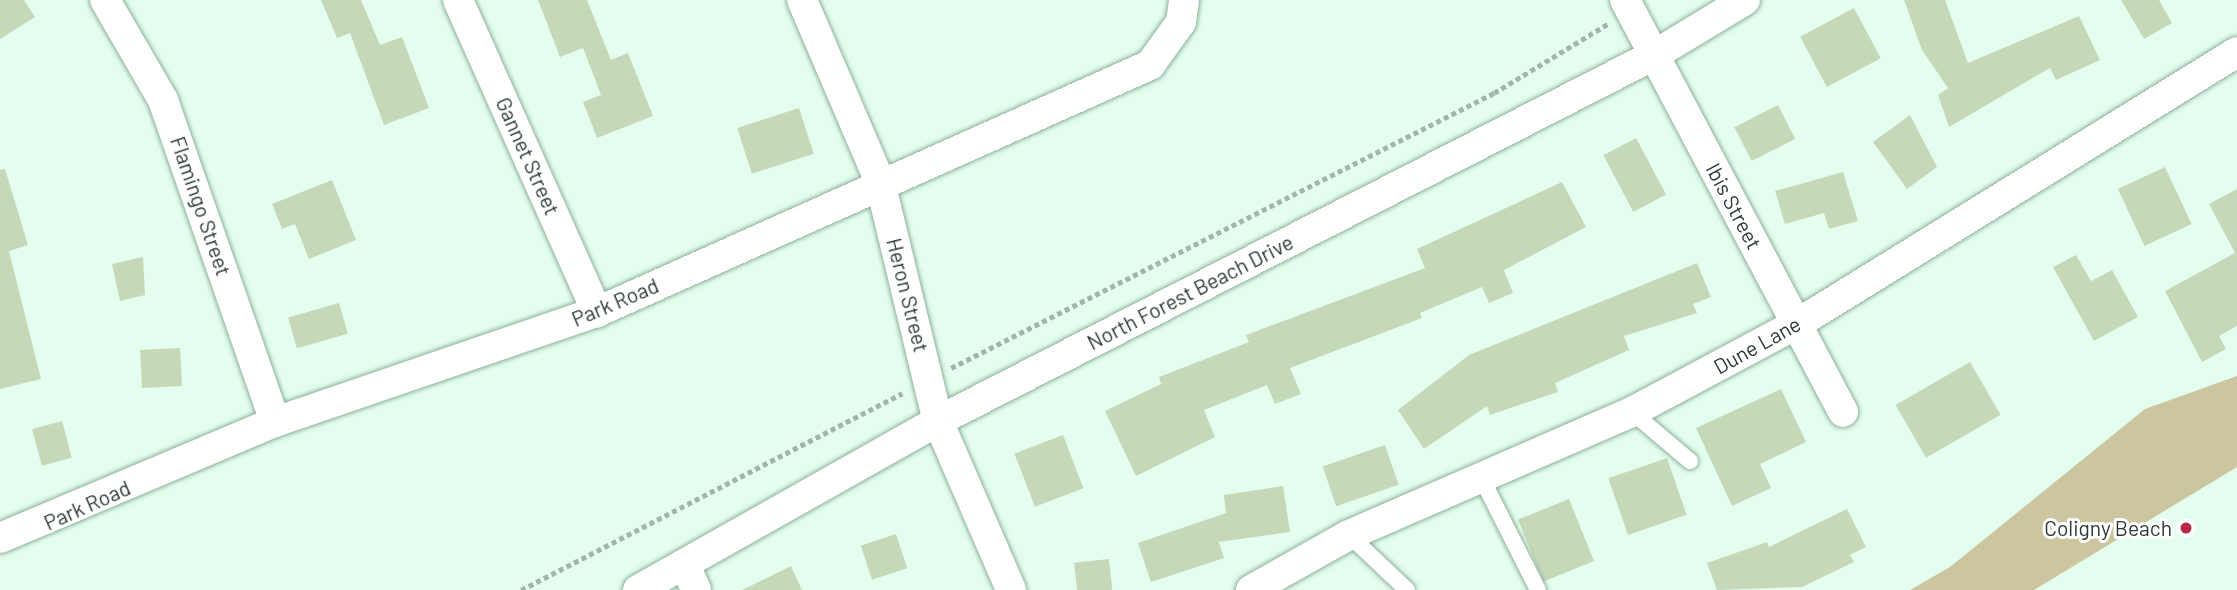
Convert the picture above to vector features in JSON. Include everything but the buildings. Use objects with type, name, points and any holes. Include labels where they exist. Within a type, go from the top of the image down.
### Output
[{"type":"street","name":"Flamingo Street","points":[[105,0],[163,100],[275,422]]},
{"type":"street","name":"Gannet Street","points":[[458,0],[597,312]]},
{"type":"street","name":"Heron Street","points":[[802,0],[880,182],[938,421],[1011,590]]},
{"type":"street","name":"Park Road","points":[[0,538],[275,422],[597,312],[880,182],[1150,65],[1181,22],[1184,0]]},
{"type":"street","name":"North Forest Beach Drive","points":[[638,590],[690,578],[938,421],[1656,54],[1745,0]]},
{"type":"street","name":"Ibis Street","points":[[1628,5],[1843,412]]},
{"type":"street","name":"Dune Lane","points":[[1253,589],[1349,535],[1483,481],[1632,412],[1797,324],[2237,52]]},
{"type":"lane","points":[[1632,412],[1690,461]]},
{"type":"lane","points":[[1483,481],[1538,590]]},
{"type":"lane","points":[[1349,535],[1407,590]]},
{"type":"path","points":[[521,590],[1494,93],[1628,5]]},
{"type":"shaded area","points":[[2237,376],[2237,467],[2034,590],[1910,590],[1950,567],[2145,409]]},
{"type":"place","name":"Coligny Beach","points":[[2186,528]]}]
